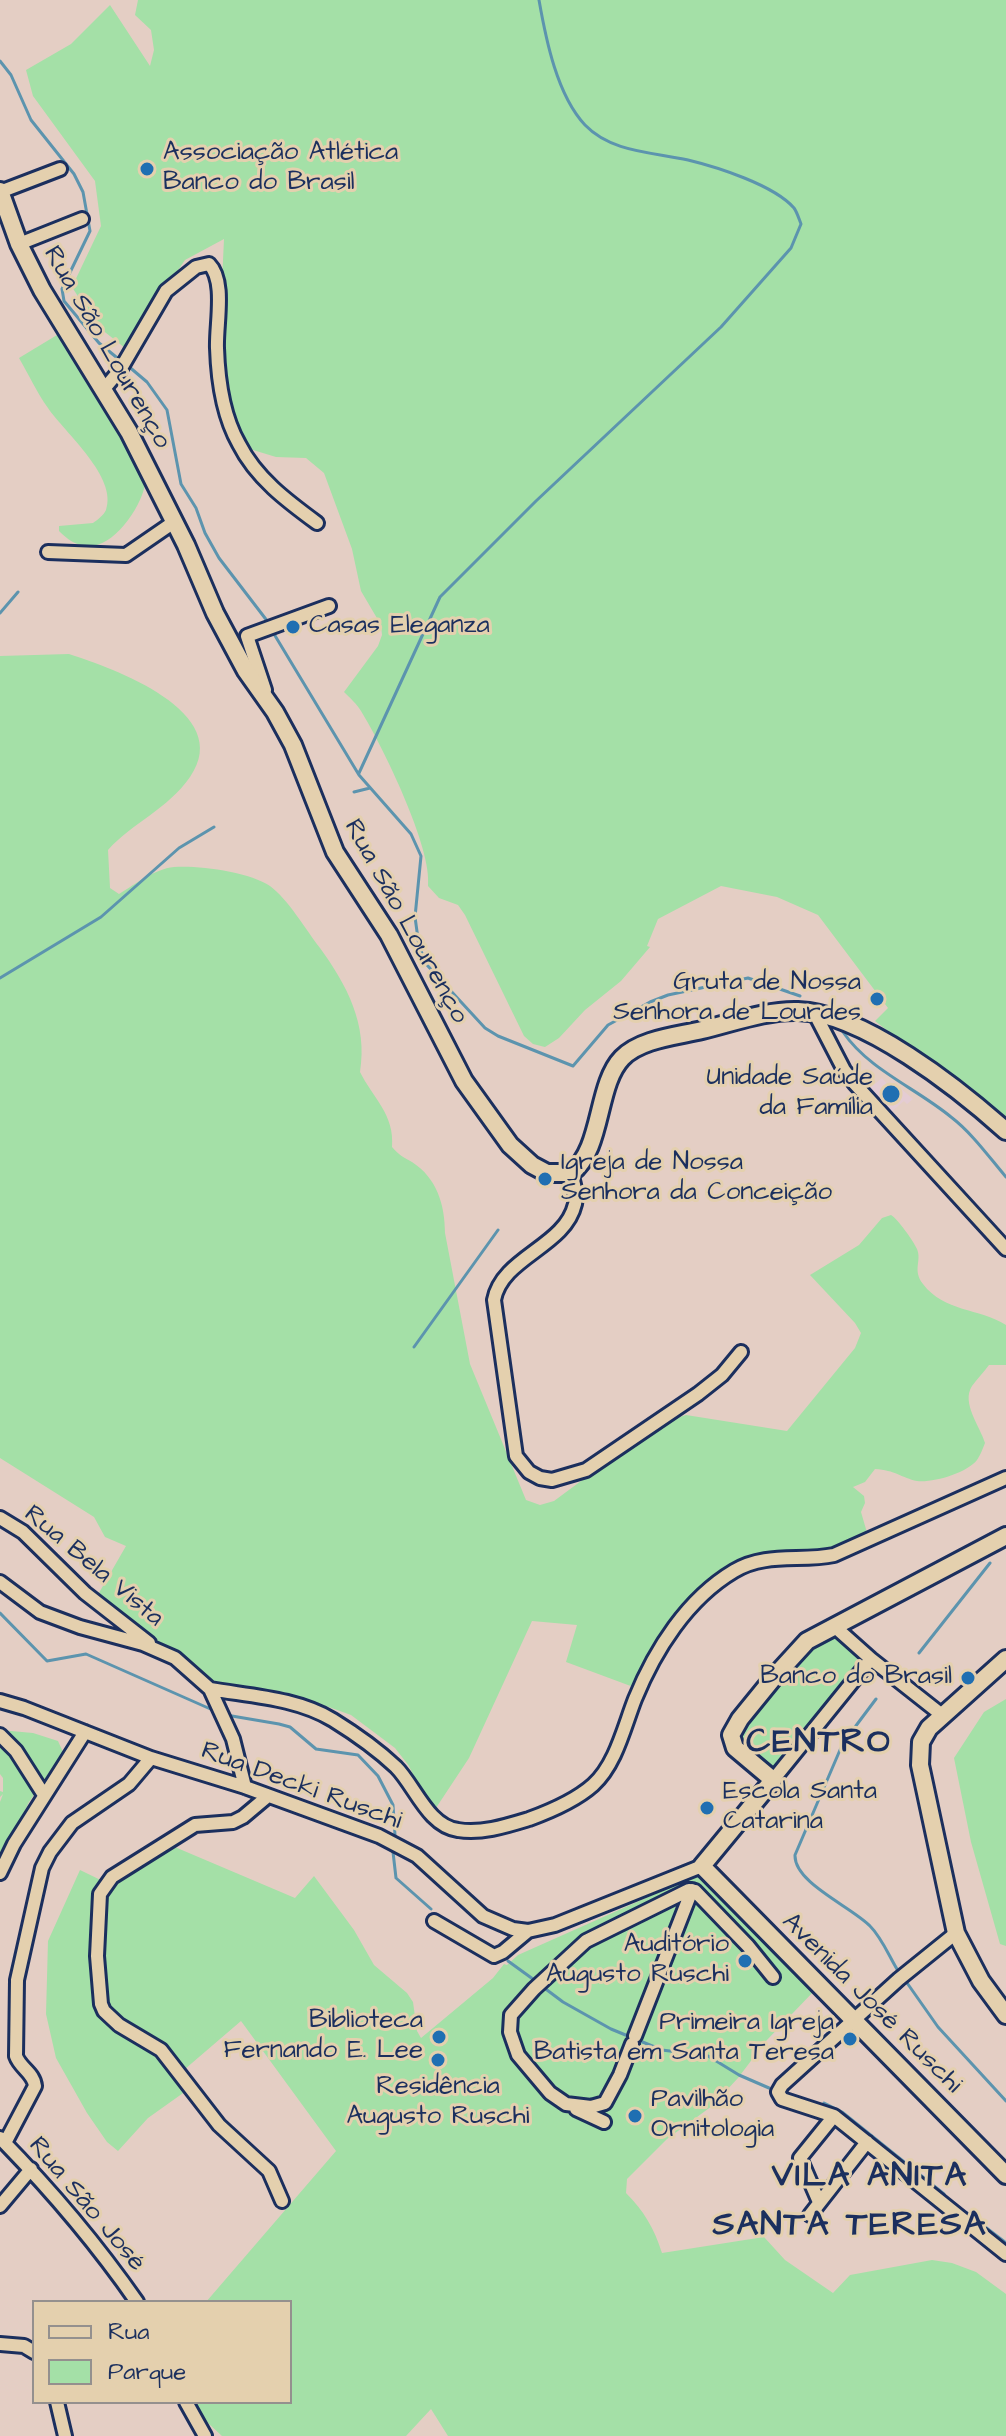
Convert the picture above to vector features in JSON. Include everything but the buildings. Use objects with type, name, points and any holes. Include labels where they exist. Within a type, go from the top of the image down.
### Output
[{"type":"main road","name":"Rua São Lourenço","points":[[0,192],[6,226],[104,389],[174,522],[215,613],[246,671],[275,712],[298,758],[335,852],[389,935],[464,1081],[510,1145],[532,1165],[547,1173],[571,1173]]},
{"type":"main road","points":[[571,1173],[585,1159],[614,1070],[631,1051],[642,1045],[783,1011],[814,1012],[848,1023],[897,1048],[1006,1131]]},
{"type":"main road","points":[[702,1866],[773,1780],[735,1748],[731,1740],[733,1730],[798,1649],[834,1626],[1006,1536]]},
{"type":"main road","points":[[1006,1659],[942,1715],[921,1742],[920,1765],[956,1933],[981,1981],[1006,2015]]},
{"type":"main road","name":"Avenida José Ruschi","points":[[702,1866],[1006,2175]]},
{"type":"street","points":[[0,192],[60,169]]},
{"type":"street","points":[[19,244],[82,219]]},
{"type":"street","points":[[104,389],[120,370],[166,291],[196,267],[205,263],[212,267],[218,279],[217,349],[221,388],[226,413],[239,445],[279,494],[317,523]]},
{"type":"street","points":[[48,552],[126,555],[174,522]]},
{"type":"street","points":[[275,712],[246,640],[250,634],[329,606]]},
{"type":"street","points":[[814,1012],[844,1070],[1006,1249]]},
{"type":"street","points":[[830,1078],[844,1070]]},
{"type":"street","points":[[571,1173],[576,1194],[574,1208],[567,1220],[518,1264],[495,1293],[494,1312],[516,1456],[520,1463],[529,1472],[552,1480],[586,1470],[698,1394],[722,1375],[741,1352]]},
{"type":"street","points":[[210,1689],[303,1706],[335,1721],[398,1769],[436,1819],[445,1826],[473,1831],[511,1824],[563,1805],[601,1777],[648,1672],[672,1630],[693,1605],[733,1571],[767,1559],[834,1555],[1006,1478]]},
{"type":"street","name":"Rua Bela Vista","points":[[0,1518],[23,1532],[85,1593],[158,1650]]},
{"type":"street","points":[[0,1582],[40,1612],[175,1658],[210,1689],[225,1720],[245,1787]]},
{"type":"street","points":[[834,1626],[942,1715]]},
{"type":"street","points":[[773,1780],[871,1659]]},
{"type":"street","name":"Rua Decki Ruschi","points":[[0,1701],[151,1758],[325,1814],[409,1849],[483,1916],[502,1926],[528,1931]]},
{"type":"street","points":[[0,1873],[14,1844],[85,1732]]},
{"type":"street","points":[[0,1735],[16,1751],[44,1795]]},
{"type":"street","points":[[2,2141],[35,2086],[34,2079],[16,2056],[17,1980],[42,1868],[72,1823],[129,1784],[151,1758]]},
{"type":"street","points":[[268,1796],[238,1820],[195,1825],[112,1877],[100,1894],[98,1905],[97,1969],[104,2011],[119,2025],[161,2050],[219,2125],[269,2171],[282,2201]]},
{"type":"street","points":[[434,1921],[494,1956],[528,1931],[555,1925],[702,1866]]},
{"type":"street","points":[[692,1890],[748,1946],[773,1977]]},
{"type":"street","points":[[604,2122],[566,2104],[542,2085],[518,2055],[512,2042],[511,2015],[586,1941],[692,1890]]},
{"type":"street","points":[[566,2104],[591,2107],[605,2103],[620,2075],[692,1890]]},
{"type":"street","points":[[956,1933],[854,2019],[780,2087],[778,2095],[834,2116],[1006,2254]]},
{"type":"street","points":[[819,2202],[800,2158],[834,2116]]},
{"type":"street","name":"Rua São José","points":[[2,2141],[83,2229],[136,2300]]},
{"type":"street","points":[[810,2215],[867,2142]]},
{"type":"street","points":[[0,2206],[31,2169]]},
{"type":"street","points":[[0,2344],[24,2346],[32,2351]]},
{"type":"street","points":[[57,2404],[65,2436]]},
{"type":"street","points":[[187,2404],[205,2436]]},
{"type":"shaded area","name":"Unidade Saúde da Família","points":[[882,1078],[888,1085],[892,1081],[913,1099],[907,1104],[904,1101],[891,1112],[870,1088]]},
{"type":"green space","points":[[138,0],[1006,0],[1006,1123],[875,1021],[888,1008],[818,915],[777,897],[721,886],[658,919],[647,946],[650,947],[621,981],[585,1010],[559,1038],[545,1047],[533,1044],[524,1036],[465,915],[458,905],[439,898],[428,886],[423,848],[404,797],[358,706],[344,692],[378,646],[382,635],[381,625],[361,591],[352,549],[324,473],[306,458],[276,457],[253,450],[237,431],[213,379],[209,349],[222,282],[224,239],[185,260],[125,348],[96,325],[72,287],[101,226],[95,181],[33,96],[26,70],[71,44],[110,5],[150,66],[154,50],[151,30],[135,15]]},
{"type":"green space","points":[[57,335],[146,480],[135,510],[120,530],[93,546],[78,545],[59,531],[59,526],[93,523],[100,517],[106,510],[108,497],[104,484],[88,456],[44,402],[19,358]]},
{"type":"green space","points":[[69,654],[113,670],[163,696],[184,713],[197,732],[200,754],[190,777],[161,807],[108,850],[110,888],[119,894],[152,874],[174,867],[224,870],[261,881],[277,892],[290,907],[339,976],[358,1022],[362,1055],[360,1072],[387,1116],[392,1147],[421,1168],[438,1193],[470,1364],[526,1500],[540,1505],[554,1501],[658,1424],[686,1415],[787,1431],[855,1348],[861,1333],[810,1275],[859,1245],[882,1218],[891,1215],[913,1241],[918,1253],[920,1279],[931,1293],[951,1305],[1006,1325],[1006,1365],[989,1365],[969,1393],[970,1407],[985,1443],[972,1465],[949,1476],[924,1481],[875,1469],[865,1482],[853,1487],[864,1496],[861,1512],[868,1536],[841,1550],[775,1554],[713,1583],[636,1688],[566,1662],[577,1625],[532,1621],[469,1758],[432,1814],[409,1766],[395,1748],[351,1715],[326,1706],[207,1687],[156,1642],[96,1598],[126,1546],[105,1537],[94,1517],[0,1458],[0,656]]},
{"type":"green space","points":[[832,1633],[860,1658],[860,1664],[776,1768],[771,1769],[738,1742],[737,1737],[806,1647]]},
{"type":"green space","points":[[1006,1699],[1006,1946],[1000,1944],[971,1842],[954,1758],[984,1712]]},
{"type":"green space","points":[[0,1730],[33,1733],[58,1741],[63,1752],[29,1802],[0,1860],[0,1802],[3,1794],[0,1797],[0,1791],[3,1792],[3,1778],[0,1774]]},
{"type":"green space","points":[[163,1842],[295,1898],[314,1876],[354,1930],[374,1965],[413,2002],[421,2038],[518,1955],[702,1873],[816,1989],[766,2041],[712,2106],[667,2139],[627,2179],[626,2193],[648,2220],[662,2253],[764,2237],[785,2260],[833,2293],[850,2275],[932,2260],[976,2272],[1006,2294],[1006,2436],[448,2436],[431,2409],[406,2436],[222,2436],[191,2404],[292,2404],[292,2300],[208,2300],[336,2151],[241,2021],[185,2069],[190,2082],[186,2091],[148,2118],[118,2151],[107,2142],[56,2058],[46,2014],[48,1941],[80,1870],[113,1886],[116,1871]]},
{"type":"waterway","points":[[359,773],[440,597],[536,501],[721,327],[791,248],[801,224],[794,208],[759,185],[700,163],[620,146],[585,125],[575,113],[560,83],[539,0]]},
{"type":"waterway","points":[[0,61],[11,75],[31,120],[74,174],[83,192],[90,231],[62,289],[64,301],[99,343],[121,361]]},
{"type":"waterway","points":[[127,365],[147,382],[167,410],[181,484],[219,558],[268,622]]},
{"type":"waterway","points":[[0,613],[18,592]]},
{"type":"waterway","points":[[271,629],[359,775],[411,834],[421,856],[415,917],[419,946],[427,965],[485,1028],[573,1066],[608,1025],[668,995],[748,978],[800,996]]},
{"type":"waterway","points":[[354,792],[370,788]]},
{"type":"waterway","points":[[0,978],[101,917],[179,848],[214,827]]},
{"type":"waterway","points":[[843,1032],[879,1068],[959,1123],[1006,1177]]},
{"type":"waterway","points":[[414,1347],[498,1230]]},
{"type":"waterway","points":[[919,1653],[990,1563]]},
{"type":"waterway","points":[[0,1613],[47,1661],[86,1654],[215,1711]]},
{"type":"waterway","points":[[876,1699],[843,1743],[795,1855],[797,1865],[814,1885],[875,1931],[900,1974]]},
{"type":"waterway","points":[[226,1715],[290,1727],[316,1749],[358,1755],[378,1776],[393,1805],[395,1835]]},
{"type":"waterway","points":[[393,1852],[396,1878],[431,1909]]},
{"type":"waterway","points":[[508,1961],[537,1982]]},
{"type":"waterway","points":[[905,1980],[938,2027],[1006,2101]]},
{"type":"waterway","points":[[543,1987],[611,2029],[662,2050],[708,2056],[739,2075],[769,2088]]},
{"type":"waterway","points":[[824,2103],[842,2112],[944,2194]]},
{"type":"waterway","points":[[967,2213],[1006,2243]]},
{"type":"place","name":"Associação Atlética Banco do Brasil","points":[[147,169]]},
{"type":"place","name":"Casas Eleganza","points":[[293,627]]},
{"type":"place","name":"Gruta de Nossa Senhora de Lourdes","points":[[877,999]]},
{"type":"place","name":"Unidade Saúde da Família","points":[[891,1094]]},
{"type":"place","name":"Igreja de Nossa Senhora da Conceição","points":[[545,1179]]},
{"type":"place","name":"Banco do Brasil","points":[[968,1678]]},
{"type":"place","name":"Escola Santa Catarina","points":[[707,1808]]},
{"type":"place","name":"Auditório Augusto Ruschi","points":[[745,1961]]},
{"type":"place","name":"Biblioteca Fernando E. Lee","points":[[439,2037]]},
{"type":"place","name":"Primeira Igreja Batista em Santa Teresa","points":[[850,2039]]},
{"type":"place","name":"Residência Augusto Ruschi","points":[[438,2060]]},
{"type":"place","name":"Pavilhão Ornitologia","points":[[635,2116]]},
{"type":"district","name":"CENTRO","points":[[819,1744]]},
{"type":"district","name":"VILA ANITA","points":[[870,2178]]},
{"type":"district","name":"SANTA TERESA","points":[[850,2227]]}]
